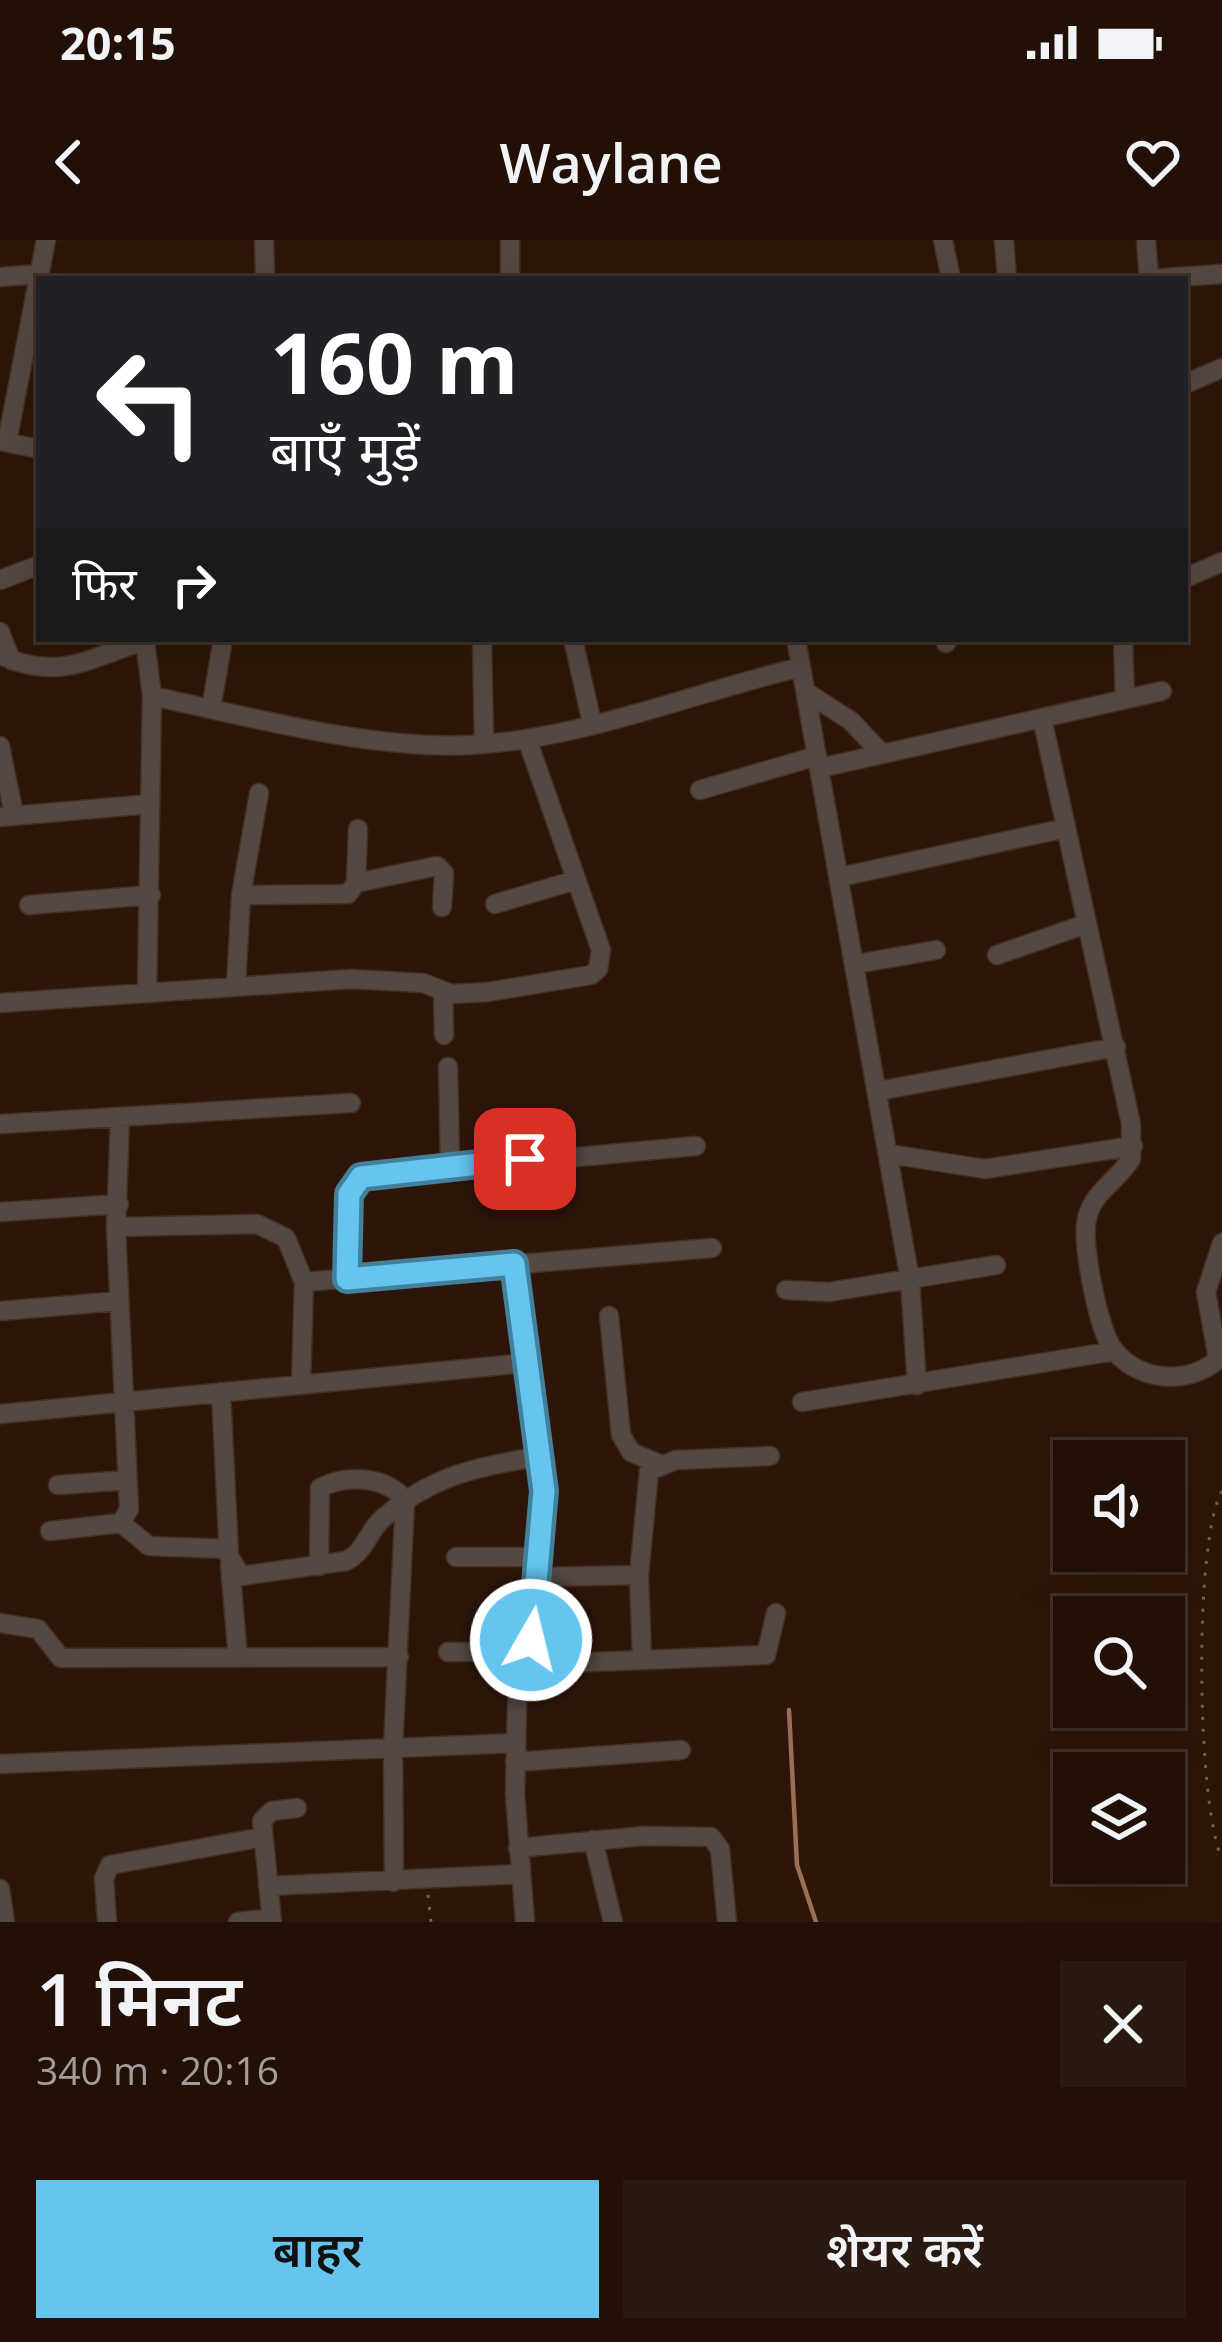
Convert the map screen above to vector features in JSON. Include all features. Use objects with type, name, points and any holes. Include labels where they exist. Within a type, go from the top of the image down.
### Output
[{"type":"street","points":[[0,277],[39,274],[46,240]]},
{"type":"street","points":[[263,240],[265,276]]},
{"type":"street","points":[[510,240],[510,276]]},
{"type":"street","points":[[944,240],[950,276]]},
{"type":"street","points":[[1004,240],[1007,276]]},
{"type":"street","points":[[1146,240],[1149,276]]},
{"type":"street","points":[[1188,276],[1222,274]]},
{"type":"street","points":[[36,288],[3,442],[36,448]]},
{"type":"street","points":[[1188,383],[1221,371]]},
{"type":"street","points":[[1188,577],[1222,562]]},
{"type":"street","points":[[0,580],[36,566]]},
{"type":"street","points":[[0,632],[5,658],[54,670],[139,642]]},
{"type":"street","points":[[145,642],[152,696],[147,991]]},
{"type":"street","points":[[211,709],[222,642]]},
{"type":"street","points":[[482,642],[484,743]]},
{"type":"street","points":[[574,642],[592,723]]},
{"type":"street","points":[[797,642],[910,1280],[917,1385]]},
{"type":"street","points":[[1123,642],[1125,699]]},
{"type":"street","points":[[152,696],[400,741],[484,743],[538,737],[802,667]]},
{"type":"street","points":[[700,790],[1162,691]]},
{"type":"street","points":[[806,692],[851,721],[882,754]]},
{"type":"street","points":[[1042,718],[1116,1047],[1132,1146],[1126,1166],[1096,1198],[1087,1217],[1092,1279],[1114,1351]]},
{"type":"street","points":[[0,1003],[236,985],[402,980],[443,992],[510,991],[581,979],[598,969],[601,950],[576,880],[538,737]]},
{"type":"street","points":[[4,755],[7,816],[150,804]]},
{"type":"street","points":[[236,985],[242,895],[259,793]]},
{"type":"street","points":[[840,877],[1066,827]]},
{"type":"street","points":[[356,883],[358,829]]},
{"type":"street","points":[[242,895],[344,895],[356,883],[436,866],[444,873],[442,907]]},
{"type":"street","points":[[495,904],[576,880]]},
{"type":"street","points":[[29,905],[151,895]]},
{"type":"street","points":[[997,955],[1086,924]]},
{"type":"street","points":[[856,964],[936,950]]},
{"type":"street","points":[[443,992],[444,1035]]},
{"type":"street","points":[[878,1091],[1116,1047]]},
{"type":"street","points":[[448,1066],[450,1166]]},
{"type":"street","points":[[0,1124],[351,1103]]},
{"type":"street","points":[[121,1118],[116,1227],[129,1509],[121,1523]]},
{"type":"street","points":[[347,1279],[353,1184],[372,1174],[696,1146]]},
{"type":"street","points":[[889,1154],[953,1168],[985,1169],[1132,1146]]},
{"type":"street","points":[[0,1212],[119,1204]]},
{"type":"street","points":[[116,1227],[257,1224],[286,1238],[304,1282],[301,1384]]},
{"type":"street","points":[[802,1402],[1114,1351],[1160,1378],[1196,1371],[1219,1359],[1206,1292],[1222,1243]]},
{"type":"street","points":[[304,1282],[712,1248]]},
{"type":"street","points":[[514,1264],[544,1491],[541,1567],[534,1630],[522,1658],[516,1753],[525,1922]]},
{"type":"street","points":[[786,1290],[830,1292],[996,1265]]},
{"type":"street","points":[[0,1311],[119,1301]]},
{"type":"street","points":[[609,1316],[621,1435],[632,1452],[659,1464],[770,1456]]},
{"type":"street","points":[[0,1414],[525,1363]]},
{"type":"street","points":[[221,1392],[238,1658]]},
{"type":"street","points":[[50,1531],[121,1523],[148,1546],[229,1557],[241,1576],[319,1566],[359,1554],[378,1522],[451,1474],[538,1457]]},
{"type":"street","points":[[642,1660],[639,1575],[644,1481],[659,1464]]},
{"type":"street","points":[[58,1485],[127,1480]]},
{"type":"street","points":[[319,1566],[320,1488],[334,1482],[378,1482],[405,1500]]},
{"type":"street","points":[[394,1882],[393,1748],[405,1500]]},
{"type":"street","points":[[457,1557],[639,1575]]},
{"type":"street","points":[[448,1652],[642,1660],[766,1655],[776,1613]]},
{"type":"street","points":[[0,1623],[38,1629],[61,1658],[399,1657]]},
{"type":"street","points":[[0,1764],[393,1748],[516,1753],[681,1750]]},
{"type":"street","points":[[238,1922],[271,1920],[263,1837],[266,1813],[297,1808]]},
{"type":"street","points":[[107,1922],[104,1878],[110,1865],[263,1837]]},
{"type":"street","points":[[518,1848],[593,1840],[711,1837],[720,1849],[728,1922]]},
{"type":"street","points":[[593,1840],[613,1922]]},
{"type":"street","points":[[268,1886],[520,1874]]},
{"type":"street","points":[[0,1888],[5,1922]]},
{"type":"path","points":[[1222,1491],[1209,1533],[1200,1678],[1211,1828],[1222,1859]]},
{"type":"path","points":[[427,1881],[431,1922]]},
{"type":"waterway","points":[[789,1710],[797,1865],[816,1922]]},
{"type":"route","points":[[525,1159],[361,1177],[349,1194],[347,1279],[514,1264],[544,1491],[542,1557],[531,1640]]}]
